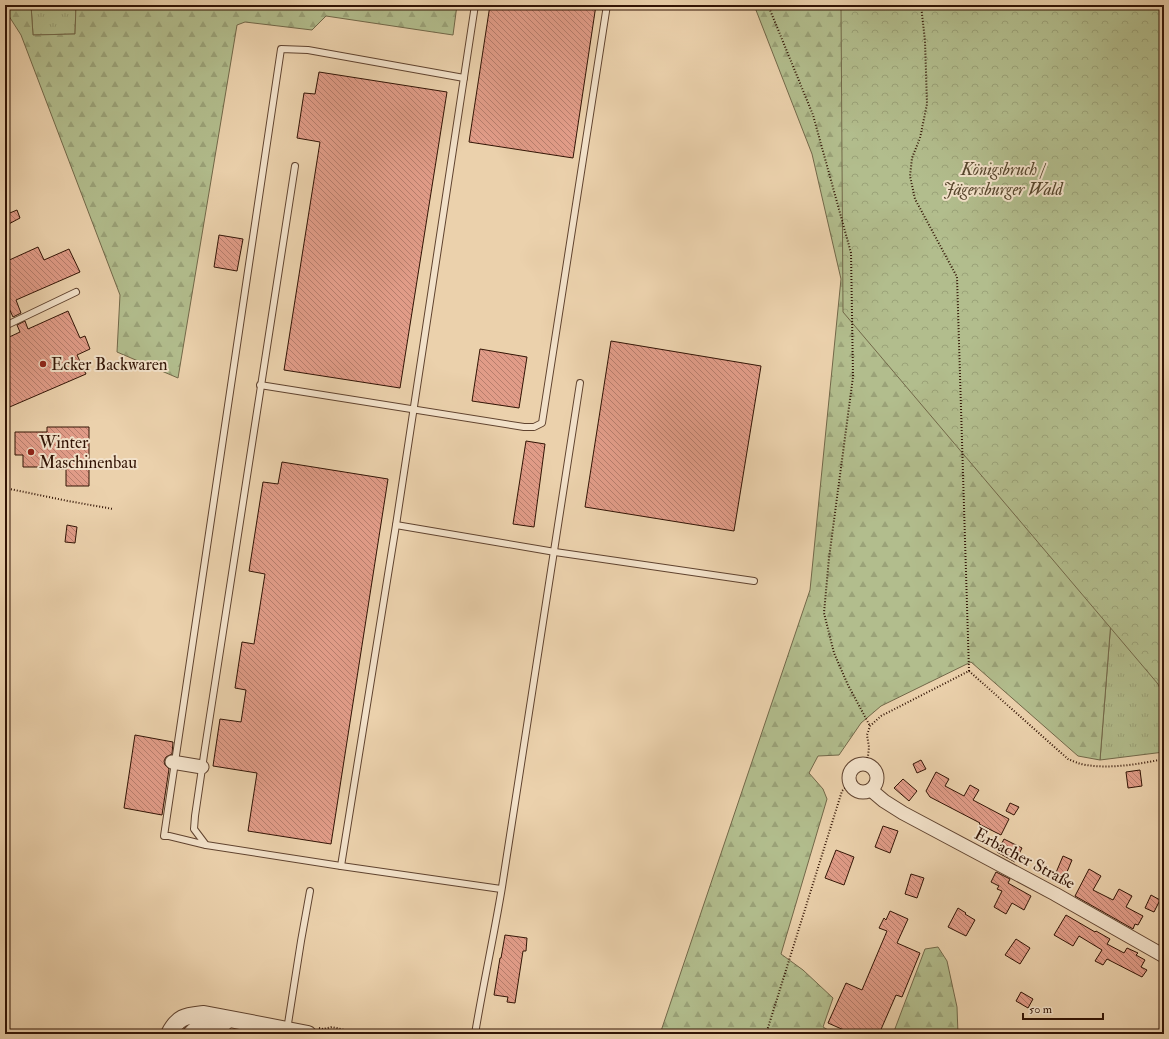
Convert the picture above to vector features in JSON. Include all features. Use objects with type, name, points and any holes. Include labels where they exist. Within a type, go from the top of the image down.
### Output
[{"type":"street","points":[[173,762],[202,767]]},
{"type":"street","points":[[850,783],[850,772],[859,764],[865,764],[870,766],[877,775],[875,786],[870,790]]},
{"type":"street","name":"Erbacher Straße","points":[[850,783],[859,791],[865,792],[870,790],[884,802],[903,813],[1055,894],[1164,956]]},
{"type":"street","points":[[169,1034],[176,1022],[187,1016],[204,1014],[308,1034]]},
{"type":"street","points":[[191,1034],[200,1026],[213,1023],[237,1021]]},
{"type":"lane","points":[[341,866],[396,525],[475,5]]},
{"type":"lane","points":[[260,385],[524,427],[534,427],[542,423],[607,5]]},
{"type":"lane","points":[[464,78],[308,50],[281,49],[173,762],[164,836],[170,836],[206,845],[501,889]]},
{"type":"lane","points":[[206,845],[194,829],[195,816],[260,385],[295,166]]},
{"type":"lane","points":[[5,326],[76,292]]},
{"type":"lane","points":[[475,1034],[501,889],[555,552],[580,383]]},
{"type":"lane","points":[[396,525],[555,552],[754,581]]},
{"type":"lane","points":[[287,1030],[310,891]]},
{"type":"path","points":[[768,5],[814,115],[851,253],[853,377],[829,558],[824,613],[834,653],[848,685],[870,726]]},
{"type":"path","points":[[921,5],[927,104],[920,138],[912,158],[910,176],[915,199],[957,277],[969,671],[1068,759],[1084,765],[1103,767],[1164,759]]},
{"type":"path","points":[[5,488],[113,509]]},
{"type":"path","points":[[865,764],[868,756],[869,747],[867,735],[870,726],[881,716],[969,671]]},
{"type":"path","points":[[766,1034],[842,791],[850,783]]},
{"type":"green space","points":[[5,5],[31,5],[33,35],[75,34],[76,5],[457,5],[453,35],[326,16],[312,30],[245,22],[237,25],[178,378],[117,352],[120,295],[21,35],[5,10]]},
{"type":"green space","points":[[31,5],[76,5],[75,34],[33,35]]},
{"type":"green space","points":[[754,5],[915,5],[1115,570],[1100,760],[1078,756],[971,662],[881,706],[861,723],[839,755],[818,756],[809,773],[823,789],[827,799],[781,954],[803,970],[833,998],[823,1027],[835,1034],[660,1034],[810,590],[841,279],[812,154]]},
{"type":"green space","name":"Königsbruch / Jägersburger Wald","points":[[841,5],[1164,5],[1164,698],[1158,684],[843,312]]},
{"type":"green space","points":[[1164,548],[1164,752],[1100,760],[1115,570]]},
{"type":"green space","points":[[938,947],[947,961],[957,1007],[958,1034],[893,1034],[925,949]]},
{"type":"building","points":[[490,5],[596,5],[573,158],[469,142]]},
{"type":"building","points":[[319,72],[447,92],[400,388],[284,370],[320,142],[297,138],[304,93],[315,94]]},
{"type":"building","points":[[17,210],[20,218],[5,226],[5,215]]},
{"type":"building","points":[[219,235],[243,239],[237,271],[214,267]]},
{"type":"building","points":[[38,247],[44,260],[69,249],[80,272],[16,300],[21,313],[13,317],[7,304],[5,305],[5,262]]},
{"type":"building","name":"Ecker Backwaren","points":[[68,311],[80,338],[85,336],[90,349],[77,355],[86,374],[5,409],[5,339],[20,332],[17,325],[25,321],[28,329]]},
{"type":"building","points":[[611,341],[761,366],[734,531],[585,507]]},
{"type":"building","points":[[480,349],[527,357],[519,408],[472,401]]},
{"type":"building","points":[[47,427],[89,427],[89,486],[66,486],[66,469],[57,469],[57,467],[23,467],[23,455],[15,455],[15,432],[47,432]]},
{"type":"building","points":[[526,441],[545,444],[534,527],[513,524]]},
{"type":"building","points":[[282,462],[388,479],[331,844],[248,831],[257,773],[213,766],[220,719],[241,722],[246,690],[235,688],[242,642],[254,644],[265,574],[249,571],[263,482],[278,484]]},
{"type":"building","points":[[67,525],[77,527],[75,543],[65,542]]},
{"type":"building","points":[[135,735],[173,742],[172,754],[166,757],[164,761],[165,765],[169,769],[162,815],[124,808]]},
{"type":"building","points":[[921,760],[926,769],[917,773],[913,764]]},
{"type":"building","points":[[1140,770],[1142,786],[1128,788],[1126,772]]},
{"type":"building","points":[[936,772],[949,779],[945,786],[964,796],[970,785],[979,790],[973,800],[1009,819],[1001,835],[930,797],[926,791]]},
{"type":"building","points":[[903,779],[917,791],[909,801],[894,788]]},
{"type":"building","points":[[1010,803],[1019,807],[1014,815],[1006,811]]},
{"type":"building","points":[[883,826],[898,831],[890,853],[875,847]]},
{"type":"building","points":[[1004,839],[1022,848],[1015,862],[997,852]]},
{"type":"building","points":[[836,850],[854,857],[844,885],[825,878]]},
{"type":"building","points":[[1063,856],[1072,860],[1064,879],[1055,875]]},
{"type":"building","points":[[1089,869],[1101,876],[1093,890],[1113,900],[1119,889],[1132,896],[1126,907],[1143,916],[1138,925],[1135,924],[1133,929],[1075,896]]},
{"type":"building","points":[[996,872],[1010,879],[1008,883],[1031,896],[1024,910],[1012,903],[1006,914],[994,907],[1002,891],[997,889],[999,886],[991,882]]},
{"type":"building","points":[[911,874],[924,878],[917,898],[905,894]]},
{"type":"building","points":[[1151,895],[1160,900],[1154,912],[1145,908]]},
{"type":"building","points":[[958,908],[975,920],[966,936],[948,927]]},
{"type":"building","points":[[890,911],[908,919],[897,943],[920,953],[902,997],[896,995],[879,1034],[853,1034],[828,1023],[846,983],[862,990],[887,931],[879,928],[884,918],[886,920]]},
{"type":"building","points":[[1066,915],[1110,939],[1107,944],[1124,953],[1127,948],[1138,953],[1136,955],[1145,960],[1141,967],[1147,970],[1142,977],[1107,959],[1103,965],[1095,961],[1102,950],[1079,936],[1073,946],[1054,935]]},
{"type":"building","points":[[505,935],[527,938],[526,951],[523,951],[515,1003],[507,1002],[508,997],[494,995]]},
{"type":"building","points":[[1016,939],[1030,948],[1020,964],[1005,955]]},
{"type":"building","points":[[1021,992],[1033,999],[1028,1008],[1016,1001]]},
{"type":"place","name":"Ecker Backwaren","points":[[43,364]]},
{"type":"place","name":"Winter Maschinenbau","points":[[31,452]]}]
